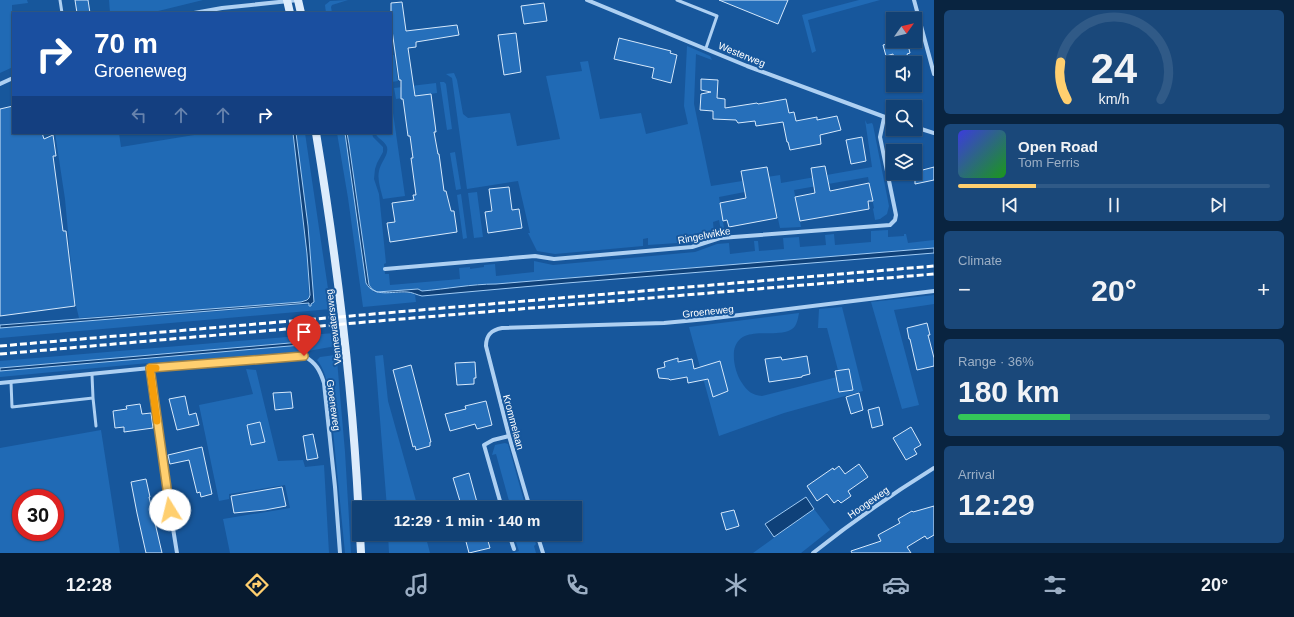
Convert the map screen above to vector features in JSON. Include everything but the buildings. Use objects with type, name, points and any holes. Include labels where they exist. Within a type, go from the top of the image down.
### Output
[{"type":"street","points":[[200,12],[222,8],[298,0],[300,12]]},
{"type":"street","name":"Westerweg","points":[[587,0],[747,66],[884,118]]},
{"type":"street","points":[[914,0],[934,74]]},
{"type":"street","points":[[288,1],[290,12]]},
{"type":"street","points":[[0,84],[12,78]]},
{"type":"street","name":"Ringelwikke","points":[[385,269],[535,256],[554,259],[692,247],[720,238],[890,225],[895,220],[896,215],[880,137],[884,118]]},
{"type":"street","points":[[922,129],[934,133]]},
{"type":"street","name":"Vennewatersweg","points":[[316,134],[333,240],[348,367],[353,418],[358,501]]},
{"type":"street","name":"Groeneweg","points":[[486,339],[492,332],[502,328],[664,323],[934,292]]},
{"type":"street","name":"Krommelaan","points":[[486,339],[486,346],[509,436],[528,501]]},
{"type":"street","name":"Groeneweg","points":[[0,383],[150,368],[304,356],[314,363],[320,371],[324,382],[340,553]]},
{"type":"street","points":[[150,368],[177,553]]},
{"type":"street","points":[[500,501],[484,444],[509,436]]},
{"type":"street","name":"Hoogeweg","points":[[813,553],[880,503],[934,468]]},
{"type":"street","points":[[360,541],[360,553]]},
{"type":"street","points":[[511,541],[514,550]]},
{"type":"street","points":[[539,541],[543,553]]},
{"type":"lane","points":[[60,0],[62,12]]},
{"type":"lane","points":[[677,0],[717,16],[706,48]]},
{"type":"lane","points":[[92,374],[96,426]]},
{"type":"lane","points":[[11,382],[12,407],[94,398]]},
{"type":"shaded area","points":[[0,0],[27,0],[28,3],[12,5],[12,67],[0,73]]},
{"type":"shaded area","points":[[109,0],[203,0],[154,12],[110,12]]},
{"type":"shaded area","points":[[348,0],[332,5],[332,12],[326,12],[325,5],[330,1]]},
{"type":"shaded area","points":[[859,0],[880,0],[808,20],[816,51],[812,53],[802,15]]},
{"type":"shaded area","points":[[687,46],[710,56],[712,60],[696,54],[694,104],[711,186],[780,175],[781,183],[872,167],[865,120],[867,124],[872,123],[873,125],[889,206],[887,214],[880,219],[875,220],[868,177],[794,190],[801,227],[780,228],[771,187],[719,197],[726,233],[721,231],[719,220],[713,222],[714,233],[692,242],[648,245],[648,238],[643,239],[643,246],[555,254],[537,251],[528,233],[530,233],[518,181],[467,189],[452,78],[446,74],[454,73],[457,80],[463,114],[468,118],[510,113],[517,146],[560,139],[546,76],[582,71],[580,62],[588,61],[600,119],[641,113],[646,134],[688,124],[684,106]]},
{"type":"shaded area","points":[[392,55],[394,55],[398,81],[392,82]]},
{"type":"shaded area","points":[[440,82],[444,82],[446,84],[452,129],[447,130]]},
{"type":"shaded area","points":[[436,83],[437,93],[396,99],[394,88]]},
{"type":"shaded area","points":[[392,106],[405,196],[383,199],[378,178],[380,168],[387,153],[387,147],[376,134],[392,134]]},
{"type":"shaded area","points":[[55,134],[119,134],[121,147],[200,134],[293,134],[307,254],[309,298],[301,302],[79,318],[74,297],[65,199]]},
{"type":"shaded area","points":[[293,134],[296,134],[308,226],[314,302],[311,306],[309,306],[309,303],[0,328],[0,325],[301,302],[307,300],[310,295],[307,254]]},
{"type":"shaded area","points":[[296,134],[305,134],[331,309],[0,338],[0,328],[311,304],[314,302],[308,226]]},
{"type":"shaded area","points":[[337,134],[345,134],[366,283],[374,292],[412,293],[415,295],[416,302],[363,307],[348,198]]},
{"type":"shaded area","points":[[345,134],[347,134],[349,144],[369,285],[376,291],[369,288],[366,283]]},
{"type":"shaded area","points":[[347,134],[372,134],[373,137],[383,147],[383,152],[375,169],[374,179],[379,194],[386,263],[384,264],[385,274],[389,274],[390,285],[460,279],[459,268],[470,267],[470,269],[484,267],[484,265],[495,264],[496,276],[534,272],[534,261],[553,265],[695,252],[717,244],[729,243],[730,254],[755,251],[754,241],[758,241],[759,251],[784,249],[783,238],[799,237],[800,247],[826,245],[825,235],[834,234],[835,245],[871,242],[871,231],[888,230],[888,237],[904,236],[904,234],[906,234],[908,243],[934,240],[934,248],[477,285],[422,291],[418,289],[377,292],[369,285]]},
{"type":"shaded area","points":[[455,152],[461,189],[456,190],[450,153]]},
{"type":"shaded area","points":[[477,192],[483,237],[474,238],[468,193]]},
{"type":"shaded area","points":[[461,194],[467,238],[463,239],[457,195]]},
{"type":"shaded area","points":[[934,248],[934,253],[422,296],[409,292],[378,292],[418,289],[422,291],[477,285]]},
{"type":"shaded area","points":[[934,295],[934,304],[894,310],[919,405],[902,409],[871,302]]},
{"type":"shaded area","points":[[842,307],[863,391],[784,413],[719,436],[689,327],[799,313],[796,324],[792,329],[777,333],[751,334],[743,337],[737,342],[734,355],[738,376],[748,390],[755,395],[762,396],[837,377],[839,374],[827,328],[818,328],[819,309]]},
{"type":"shaded area","points":[[334,333],[336,346],[308,351],[138,364],[0,377],[0,371],[314,343],[313,341],[0,368],[0,361]]},
{"type":"shaded area","points":[[313,341],[313,344],[0,371],[0,368]]},
{"type":"shaded area","points":[[335,355],[337,360],[345,452],[351,553],[345,553],[329,394],[325,375],[317,360],[320,357]]},
{"type":"shaded area","points":[[383,355],[388,401],[416,501],[386,501],[375,356]]},
{"type":"shaded area","points":[[246,369],[256,370],[278,461],[303,460],[305,467],[324,465],[329,553],[230,553],[223,519],[290,508],[285,485],[229,494],[229,499],[219,501],[199,405],[253,394]]},
{"type":"shaded area","points":[[101,430],[120,553],[0,553],[0,448]]},
{"type":"shaded area","points":[[505,443],[508,444],[524,501],[509,501],[496,454],[492,455],[495,445]]},
{"type":"shaded area","points":[[806,497],[814,509],[774,537],[765,524]]},
{"type":"shaded area","points":[[814,509],[830,530],[801,553],[753,553]]},
{"type":"shaded area","points":[[388,541],[427,541],[430,553],[389,553]]},
{"type":"shaded area","points":[[516,541],[535,541],[536,544],[534,546],[536,553],[512,553],[519,551]]},
{"type":"railway","points":[[0,346],[934,266]]},
{"type":"railway","points":[[0,354],[934,274]]},
{"type":"slow traffic","points":[[156,368],[150,368],[157,421]]},
{"type":"route","points":[[170,510],[150,368],[304,356]]}]
